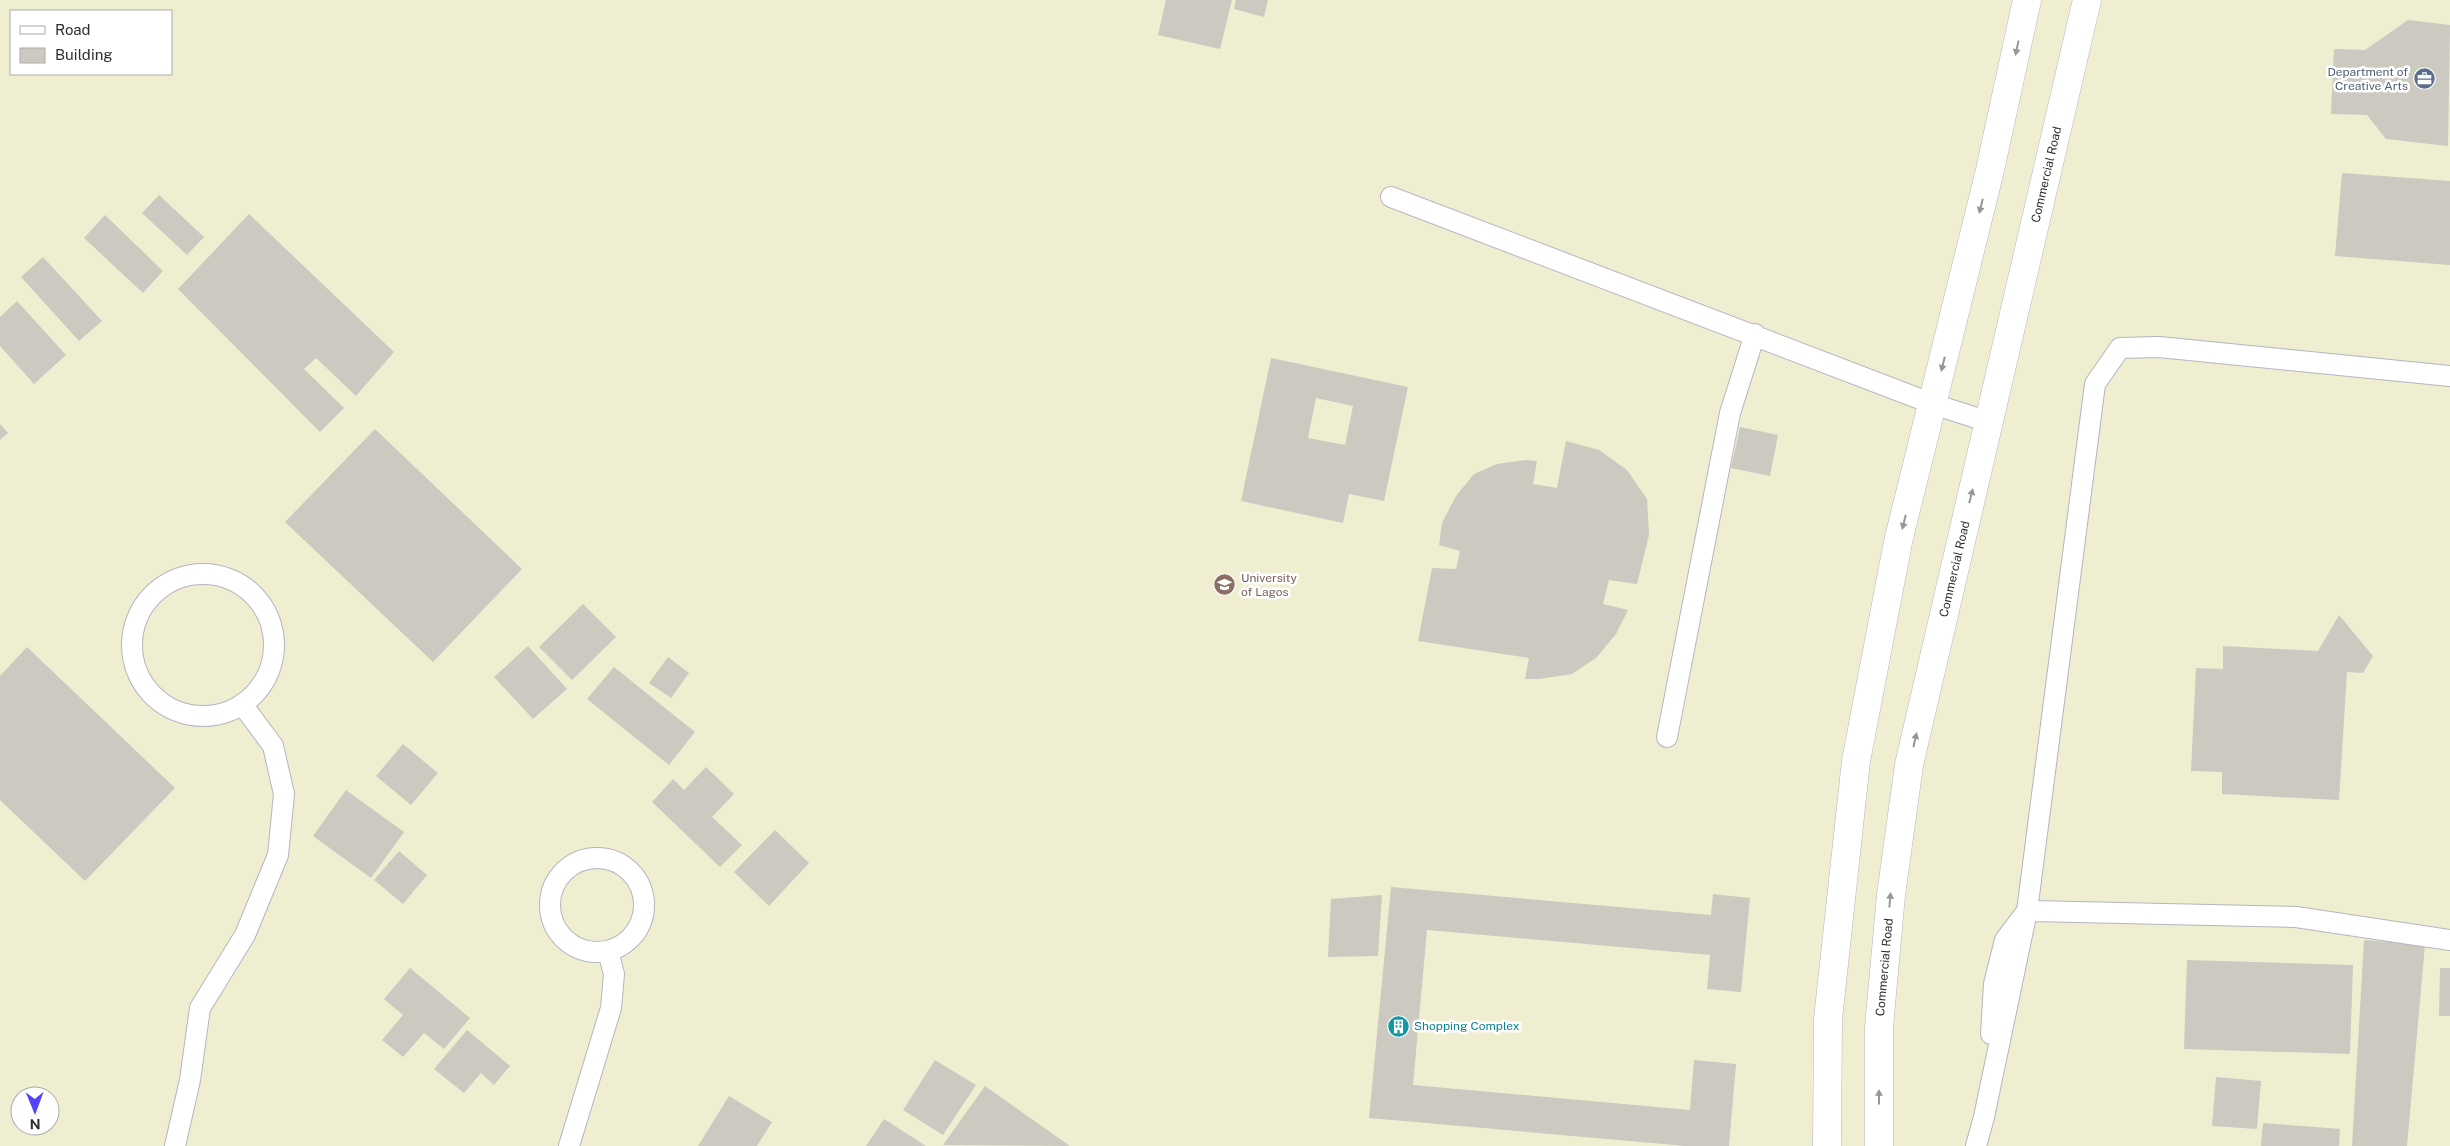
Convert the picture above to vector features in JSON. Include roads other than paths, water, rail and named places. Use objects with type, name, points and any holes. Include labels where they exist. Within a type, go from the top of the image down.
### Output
[{"type":"street","points":[[1826,1146],[1828,1019],[1856,761],[1898,542],[1990,170],[2028,0]]},
{"type":"street","name":"Commercial Road","points":[[1879,1146],[1879,1026],[1890,894],[1909,765],[2087,0]]},
{"type":"lane","points":[[1391,197],[1755,334],[1933,404],[1989,422]]},
{"type":"lane","points":[[1667,736],[1730,413],[1755,334]]},
{"type":"lane","points":[[1976,1146],[1984,1118],[2027,911],[2095,384],[2120,348],[2159,347],[2450,376]]},
{"type":"lane","points":[[191,575],[215,575],[238,584],[257,599],[269,619],[274,642],[271,666],[260,688],[242,704],[220,714],[197,716],[175,711],[156,698],[141,681],[133,660],[132,637],[138,615],[151,596],[169,582],[191,575]]},
{"type":"lane","points":[[175,1146],[190,1080],[200,1008],[245,935],[278,856],[284,794],[273,746],[242,704]]},
{"type":"lane","points":[[596,857],[612,859],[626,866],[636,877],[643,891],[645,906],[642,921],[634,934],[623,945],[608,951],[592,952],[576,948],[563,938],[554,924],[549,908],[554,886],[568,867],[581,860],[596,857]]},
{"type":"lane","points":[[2027,911],[2296,918],[2450,940]]},
{"type":"lane","points":[[1984,1146],[1994,984],[2005,940],[2027,911]]},
{"type":"lane","points":[[569,1146],[611,1008],[614,974],[608,951]]},
{"type":"place","name":"Department of Creative Arts","points":[[2424,79]]},
{"type":"place","name":"University of Lagos","points":[[1225,585]]},
{"type":"place","name":"Shopping Complex","points":[[1398,1026]]}]
